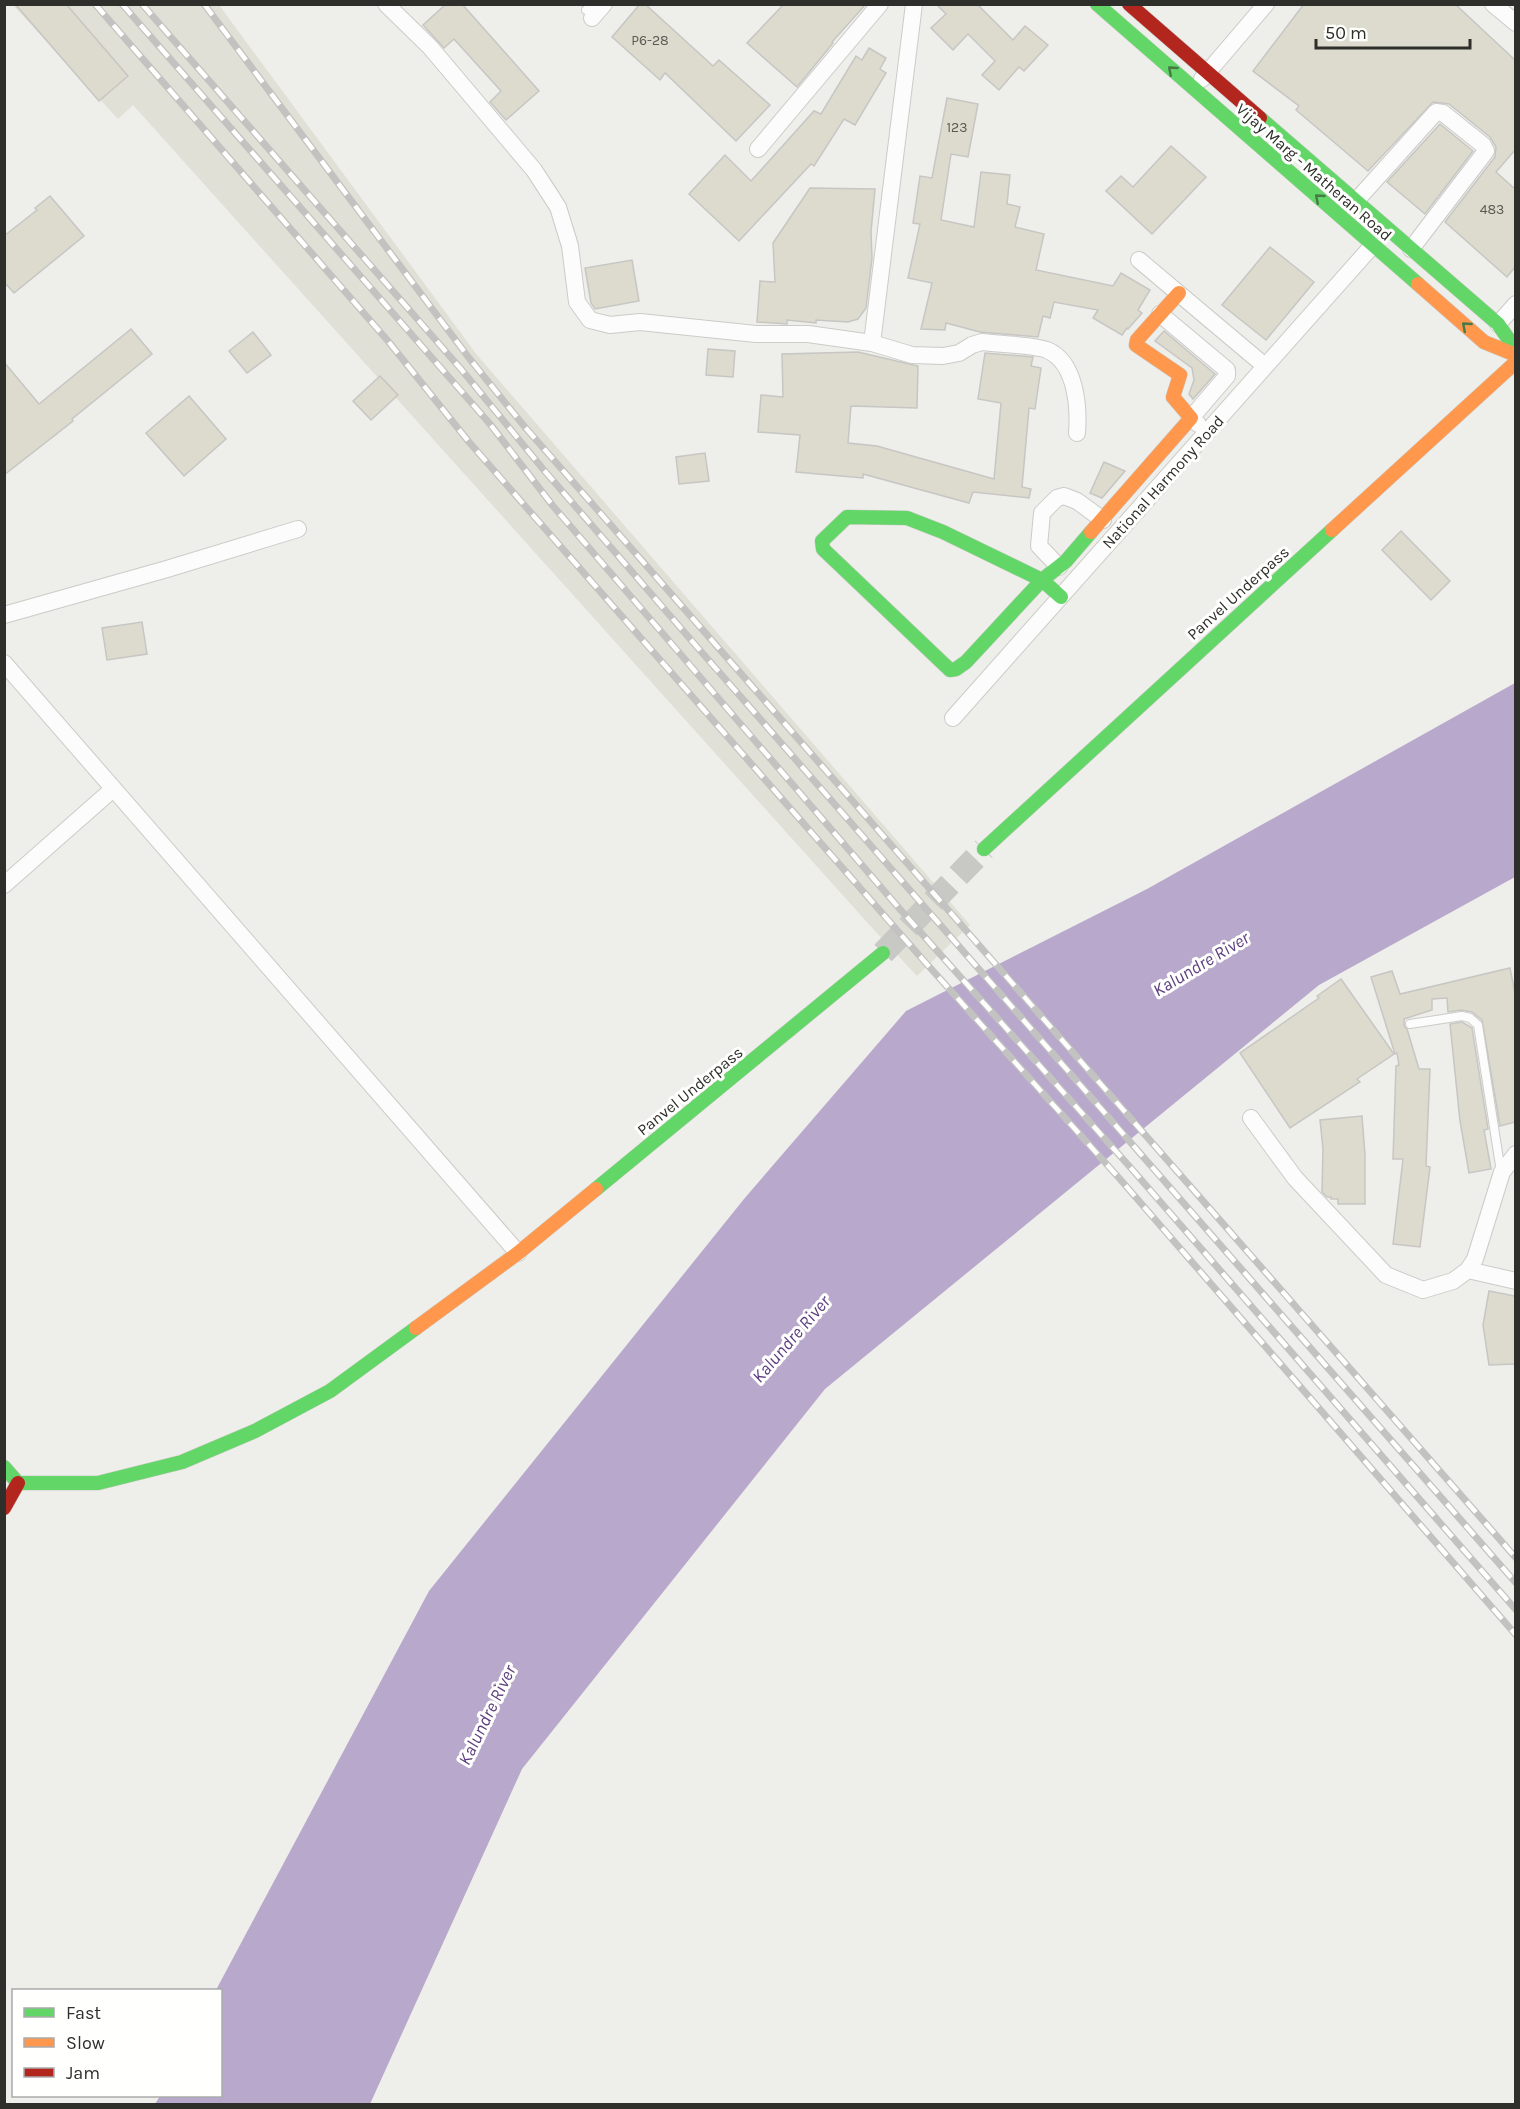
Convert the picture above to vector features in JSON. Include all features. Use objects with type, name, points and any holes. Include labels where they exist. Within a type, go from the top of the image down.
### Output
[{"type":"main road","name":"Vijay Marg - Matheran Road","points":[[1097,4],[1484,342],[1515,355]]},
{"type":"main road","name":"Vijay Marg - Matheran Road","points":[[1129,4],[1498,324],[1515,350]]},
{"type":"main road","points":[[1061,597],[1042,580],[943,532],[907,518],[847,517],[822,541],[823,549],[950,670],[956,669],[966,662],[1042,580],[1059,567],[1191,418],[1173,397],[1181,379],[1180,375],[1136,345],[1137,340],[1179,293]]},
{"type":"main road","name":"Panvel Underpass","points":[[984,849],[1515,362]]},
{"type":"main road","name":"Panvel Underpass","points":[[18,1483],[98,1483],[182,1462],[255,1431],[330,1391],[518,1253],[883,953]]},
{"type":"main road","points":[[4,1467],[18,1483],[4,1508]]},
{"type":"street","points":[[386,4],[430,47],[534,170],[558,207],[570,246],[578,302],[590,320],[610,325],[640,322],[756,334],[808,334],[872,343],[912,355],[944,356],[959,353],[982,342],[1047,350],[1061,360],[1072,381],[1078,415],[1077,433]]},
{"type":"street","points":[[589,11],[604,4]]},
{"type":"street","points":[[758,148],[880,4]]},
{"type":"street","points":[[872,343],[914,4]]},
{"type":"street","points":[[1193,89],[1266,4]]},
{"type":"street","points":[[1493,4],[1515,24]]},
{"type":"street","points":[[1356,201],[1437,112],[1443,113],[1483,145],[1486,151],[1484,155],[1411,249]]},
{"type":"street","name":"National Harmony Road","points":[[953,718],[1373,245]]},
{"type":"street","points":[[1139,260],[1265,366]]},
{"type":"street","points":[[1498,324],[1515,304]]},
{"type":"street","points":[[1160,314],[1227,370],[1227,376],[1191,418],[1207,432]]},
{"type":"street","points":[[1059,567],[1039,546],[1042,513],[1057,498],[1064,496],[1077,501],[1102,520]]},
{"type":"street","points":[[4,615],[298,529]]},
{"type":"street","points":[[966,662],[986,681]]},
{"type":"street","points":[[4,663],[518,1253]]},
{"type":"street","points":[[4,885],[113,789]]},
{"type":"street","points":[[1251,1118],[1295,1178],[1386,1275],[1423,1290],[1453,1281],[1468,1270],[1475,1259],[1502,1172],[1515,1154]]},
{"type":"street","points":[[1468,1270],[1515,1281]]},
{"type":"lane","points":[[1410,1024],[1462,1016],[1470,1018],[1478,1025],[1502,1172]]},
{"type":"shaded area","points":[[13,5],[219,5],[477,355],[970,925],[917,976],[133,105],[118,119]]},
{"type":"water","name":"Kalundre River","points":[[1515,683],[1515,877],[1319,985],[825,1389],[522,1769],[370,2104],[155,2104],[159,2097],[222,2097],[222,1989],[217,1989],[429,1591],[744,1199],[906,1011],[1147,889]]},
{"type":"building","points":[[15,4],[66,4],[128,76],[99,101]]},
{"type":"building","points":[[446,4],[462,4],[539,91],[506,120],[490,102],[501,91],[454,39],[444,48],[423,25]]},
{"type":"building","points":[[640,4],[645,4],[713,66],[719,60],[770,105],[736,141],[665,73],[660,80],[612,37]]},
{"type":"building","points":[[784,4],[866,4],[832,42],[797,87],[747,43]]},
{"type":"building","points":[[936,4],[977,4],[1013,40],[1025,26],[1048,45],[1024,71],[1019,67],[999,90],[982,75],[995,61],[968,34],[953,50],[931,28],[946,14]]},
{"type":"building","points":[[1304,4],[1455,4],[1515,60],[1515,150],[1496,172],[1515,189],[1515,267],[1507,277],[1445,222],[1495,157],[1496,147],[1490,137],[1449,104],[1433,102],[1368,171],[1296,110],[1299,106],[1253,71]]},
{"type":"building","points":[[869,48],[886,58],[880,69],[886,73],[855,125],[844,119],[814,166],[811,164],[739,241],[689,194],[725,155],[751,181],[814,111],[821,114],[856,56],[862,60]]},
{"type":"building","points":[[947,98],[978,104],[968,157],[951,154],[941,220],[974,227],[981,172],[1010,175],[1007,204],[1020,207],[1015,227],[1044,234],[1036,270],[1113,286],[1121,273],[1150,290],[1138,310],[1142,313],[1122,335],[1093,318],[1098,310],[1054,302],[1050,318],[1043,316],[1038,337],[980,332],[946,323],[945,330],[921,329],[932,283],[908,278],[920,224],[913,223],[920,176],[932,178]]},
{"type":"building","points":[[1440,124],[1473,151],[1425,214],[1387,182]]},
{"type":"building","points":[[1171,146],[1206,177],[1152,234],[1106,191],[1121,176],[1133,187]]},
{"type":"building","points":[[810,188],[875,189],[871,232],[872,258],[866,308],[858,319],[848,322],[816,320],[816,323],[787,320],[787,324],[757,322],[760,281],[775,282],[773,243]]},
{"type":"building","points":[[50,196],[84,236],[14,293],[4,282],[4,236],[37,210],[35,208]]},
{"type":"building","points":[[1270,247],[1314,282],[1266,340],[1222,305]]},
{"type":"building","points":[[632,260],[639,301],[595,309],[591,303],[585,268]]},
{"type":"building","points":[[131,329],[152,354],[72,419],[73,421],[4,475],[4,362],[39,404]]},
{"type":"building","points":[[1164,331],[1215,374],[1193,399],[1189,394],[1194,380],[1192,368],[1155,341]]},
{"type":"building","points":[[253,332],[271,355],[247,373],[229,351]]},
{"type":"building","points":[[708,349],[735,351],[733,377],[706,375]]},
{"type":"building","points":[[858,352],[918,366],[917,408],[851,406],[848,443],[877,446],[994,479],[1001,403],[978,399],[985,353],[1033,357],[1031,366],[1041,368],[1035,409],[1029,408],[1022,487],[1031,489],[1029,498],[973,492],[969,503],[863,474],[863,478],[796,472],[800,435],[758,432],[761,395],[783,397],[782,354]]},
{"type":"building","points":[[380,376],[398,395],[371,420],[353,401]]},
{"type":"building","points":[[189,396],[226,439],[184,476],[146,433]]},
{"type":"building","points":[[705,453],[709,481],[679,484],[676,457]]},
{"type":"building","points":[[1104,462],[1125,471],[1102,498],[1090,493]]},
{"type":"building","points":[[1401,531],[1450,581],[1431,600],[1382,550]]},
{"type":"building","points":[[142,622],[147,654],[107,660],[102,628]]},
{"type":"building","points":[[1510,968],[1515,993],[1515,1122],[1500,1126],[1482,1020],[1472,1012],[1461,1010],[1448,1012],[1447,998],[1432,999],[1432,1010],[1404,1019],[1404,1026],[1407,1029],[1419,1069],[1430,1069],[1426,1166],[1430,1167],[1420,1247],[1393,1244],[1403,1159],[1393,1159],[1396,1066],[1399,1065],[1371,977],[1392,971],[1400,994]]},
{"type":"building","points":[[1341,979],[1394,1054],[1357,1079],[1360,1082],[1290,1128],[1240,1053],[1319,998],[1317,996]]},
{"type":"building","points":[[1462,1022],[1472,1028],[1488,1129],[1484,1130],[1491,1169],[1469,1173],[1460,1121],[1450,1024]]},
{"type":"building","points":[[1362,1116],[1365,1204],[1338,1204],[1338,1199],[1331,1199],[1322,1192],[1323,1149],[1320,1120]]},
{"type":"building","points":[[1489,1291],[1515,1296],[1515,1364],[1489,1365],[1483,1325]]},
{"type":"tunnel","points":[[883,953],[984,849]]},
{"type":"railway","points":[[95,4],[388,341],[469,442],[925,962],[1119,1178],[1516,1635]]},
{"type":"railway","points":[[122,4],[490,424],[553,506],[898,907],[1130,1167],[1516,1610]]},
{"type":"railway","points":[[142,4],[461,369],[543,469],[698,648],[1516,1583]]},
{"type":"railway","points":[[204,4],[469,358],[524,426],[1516,1558]]},
{"type":"traffic: fast","points":[[1097,4],[1418,284]]},
{"type":"traffic: fast","points":[[1260,118],[1498,324],[1516,350]]},
{"type":"traffic: fast","points":[[1061,597],[1042,580],[943,532],[907,518],[847,517],[822,541],[823,549],[950,670],[966,662],[1042,580],[1066,561],[1091,532]]},
{"type":"traffic: fast","points":[[984,849],[1332,530]]},
{"type":"traffic: fast","points":[[596,1189],[883,953]]},
{"type":"traffic: fast","points":[[4,1467],[18,1483],[98,1483],[182,1462],[255,1431],[330,1391],[416,1328]]},
{"type":"traffic: slow","points":[[1418,284],[1484,342],[1516,355]]},
{"type":"traffic: slow","points":[[1091,532],[1191,418],[1173,397],[1180,375],[1136,345],[1137,340],[1179,293]]},
{"type":"traffic: slow","points":[[1332,530],[1516,362]]},
{"type":"traffic: slow","points":[[416,1328],[518,1253],[596,1189]]},
{"type":"traffic: jam","points":[[1129,4],[1260,118]]},
{"type":"traffic: jam","points":[[4,1508],[18,1483]]}]
